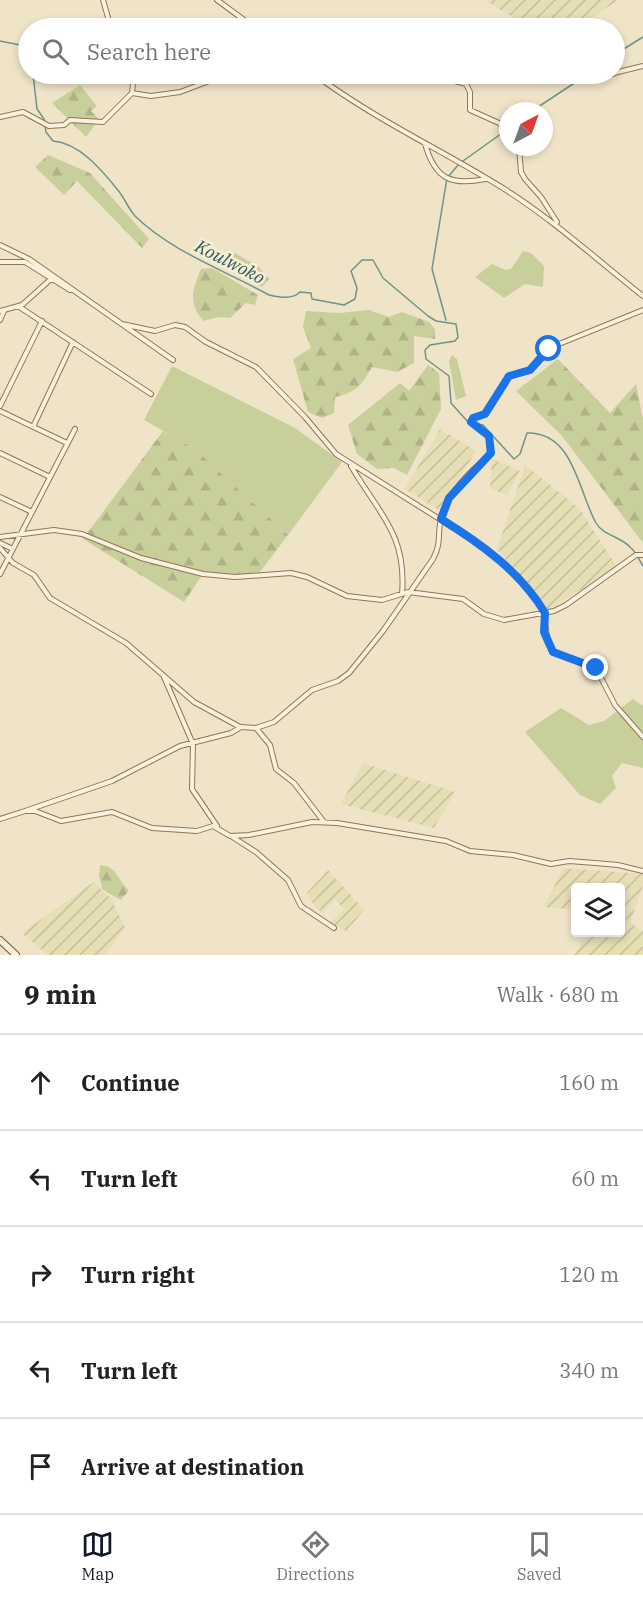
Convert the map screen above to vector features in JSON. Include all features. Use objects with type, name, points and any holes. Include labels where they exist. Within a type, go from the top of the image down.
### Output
[{"type":"main road","points":[[0,940],[16,955]]},
{"type":"street","points":[[103,0],[108,18]]},
{"type":"street","points":[[217,0],[241,18]]},
{"type":"street","points":[[625,70],[643,66]]},
{"type":"street","points":[[0,117],[23,112],[49,126],[64,125],[70,120],[104,122],[132,93],[133,84]]},
{"type":"street","points":[[132,93],[151,96],[180,92],[201,84]]},
{"type":"street","points":[[329,84],[349,99],[486,178],[559,225],[643,296]]},
{"type":"street","points":[[466,84],[470,92],[470,110],[499,123]]},
{"type":"street","points":[[425,144],[433,166],[447,178],[468,183],[486,178]]},
{"type":"street","points":[[520,156],[521,171],[525,179],[542,197],[559,225]]},
{"type":"street","points":[[0,245],[29,259],[52,278]]},
{"type":"street","points":[[0,262],[25,261],[74,291],[172,360]]},
{"type":"street","points":[[0,320],[2,311],[18,306],[38,292],[52,278]]},
{"type":"street","points":[[18,306],[151,394]]},
{"type":"street","points":[[0,819],[112,781],[192,742],[231,733],[241,728],[268,725],[283,716],[312,690],[343,678],[383,631],[402,601],[405,592],[440,547],[441,519],[449,498],[491,453],[489,436],[471,422],[473,418],[485,414],[509,376],[530,370],[538,358],[559,344],[643,310]]},
{"type":"street","points":[[0,405],[42,321]]},
{"type":"street","points":[[122,324],[155,331],[176,325],[185,327],[206,342],[256,367],[336,454],[476,542],[510,569],[545,613],[544,632],[553,652],[596,668],[615,705],[643,737]]},
{"type":"street","points":[[33,427],[73,342]]},
{"type":"street","points":[[0,411],[67,443]]},
{"type":"street","points":[[0,574],[75,429]]},
{"type":"street","points":[[0,453],[50,477]]},
{"type":"street","points":[[351,465],[399,542],[405,592]]},
{"type":"street","points":[[0,497],[32,512]]},
{"type":"street","points":[[0,537],[54,530],[82,534],[141,558],[203,574],[235,577],[291,573],[307,577],[347,596],[382,600],[405,592],[463,599],[484,614],[497,619],[545,613],[566,605],[586,588],[624,566],[636,555],[643,555]]},
{"type":"street","points":[[0,543],[13,549]]},
{"type":"street","points":[[0,548],[19,567],[34,575],[50,598],[126,643],[194,702],[241,728]]},
{"type":"street","points":[[164,676],[192,742],[192,789],[217,827],[256,852],[288,880],[301,906],[334,928]]},
{"type":"street","points":[[256,728],[270,745],[276,769],[294,783],[325,822]]},
{"type":"street","points":[[24,811],[35,811],[61,821],[112,812],[152,828],[197,831],[217,827]]},
{"type":"street","points":[[230,836],[249,835],[312,822],[325,822],[446,841],[470,851],[513,855],[551,864],[569,861],[643,871]]},
{"type":"shaded area","points":[[485,0],[618,0],[592,18],[515,18]]},
{"type":"shaded area","points":[[440,429],[476,451],[439,510],[405,489]]},
{"type":"shaded area","points":[[492,459],[520,471],[507,495],[490,488]]},
{"type":"shaded area","points":[[525,465],[579,508],[617,567],[547,611],[497,549]]},
{"type":"shaded area","points":[[363,763],[455,792],[434,828],[341,804]]},
{"type":"shaded area","points":[[563,868],[643,874],[643,886],[630,923],[643,931],[643,955],[574,955],[585,937],[625,937],[625,883],[571,883],[571,910],[544,907]]},
{"type":"shaded area","points":[[328,870],[364,910],[346,931],[330,923],[344,909],[335,899],[323,913],[315,907],[307,893]]},
{"type":"shaded area","points":[[94,882],[112,900],[125,928],[105,955],[48,955],[22,933]]},
{"type":"green space","points":[[80,85],[97,106],[91,111],[99,119],[86,137],[52,103]]},
{"type":"green space","points":[[48,155],[90,173],[149,239],[142,248],[77,181],[64,195],[35,167]]},
{"type":"green space","points":[[523,251],[531,253],[544,266],[543,287],[525,284],[504,298],[475,277],[492,264],[506,270],[511,269]]},
{"type":"green space","points":[[233,252],[259,267],[269,279],[262,287],[243,275],[226,254]]},
{"type":"green space","points":[[212,268],[258,295],[255,305],[246,303],[230,318],[218,317],[204,321],[193,302],[194,289],[201,269]]},
{"type":"green space","points":[[369,310],[389,317],[402,312],[429,322],[435,329],[435,339],[414,336],[414,363],[397,372],[372,367],[357,387],[335,397],[334,413],[322,418],[308,412],[293,359],[311,348],[303,327],[306,311],[339,313]]},
{"type":"green space","points":[[452,355],[457,359],[466,396],[456,400],[449,361]]},
{"type":"green space","points":[[558,359],[610,413],[636,384],[643,419],[643,543],[562,436],[516,391]]},
{"type":"green space","points":[[428,365],[439,373],[441,409],[407,475],[394,468],[377,469],[357,454],[348,425],[400,383],[409,391]]},
{"type":"green space","points":[[172,366],[295,428],[342,462],[288,535],[195,449],[144,420]]},
{"type":"green space","points":[[163,431],[195,449],[288,535],[257,576],[203,574],[184,602],[83,539]]},
{"type":"green space","points":[[633,699],[643,706],[643,768],[622,763],[612,776],[616,788],[600,804],[580,795],[525,732],[561,708],[589,725],[604,721]]},
{"type":"green space","points":[[100,865],[111,868],[129,890],[121,900],[103,890],[99,877]]},
{"type":"waterway","points":[[625,48],[643,37]]},
{"type":"waterway","name":"Koulwoko","points":[[0,41],[18,45]]},
{"type":"waterway","name":"Koulwoko","points":[[34,84],[37,109],[44,119],[46,132],[53,141],[72,147],[89,158],[117,189],[135,216],[165,240],[199,260],[269,295],[285,297],[297,295],[300,292],[311,293],[312,299],[344,305],[355,299],[357,288],[351,271],[362,260],[373,260],[383,278],[428,316],[436,321],[456,324],[458,337],[455,341],[430,345],[425,350],[426,359],[449,376],[451,403],[468,422],[483,425],[514,459],[520,454],[527,433],[543,435],[555,442],[565,453],[572,466],[596,523],[630,547],[643,566]]},
{"type":"waterway","points":[[546,102],[573,84]]},
{"type":"waterway","points":[[463,161],[499,135]]},
{"type":"waterway","points":[[446,320],[432,269],[447,178],[459,164]]},
{"type":"route","points":[[549,349],[538,358],[530,370],[509,376],[485,414],[473,418],[471,422],[489,436],[491,453],[455,490],[449,498],[441,519],[476,542],[510,569],[545,613],[544,632],[553,652],[558,656],[596,668]]}]
